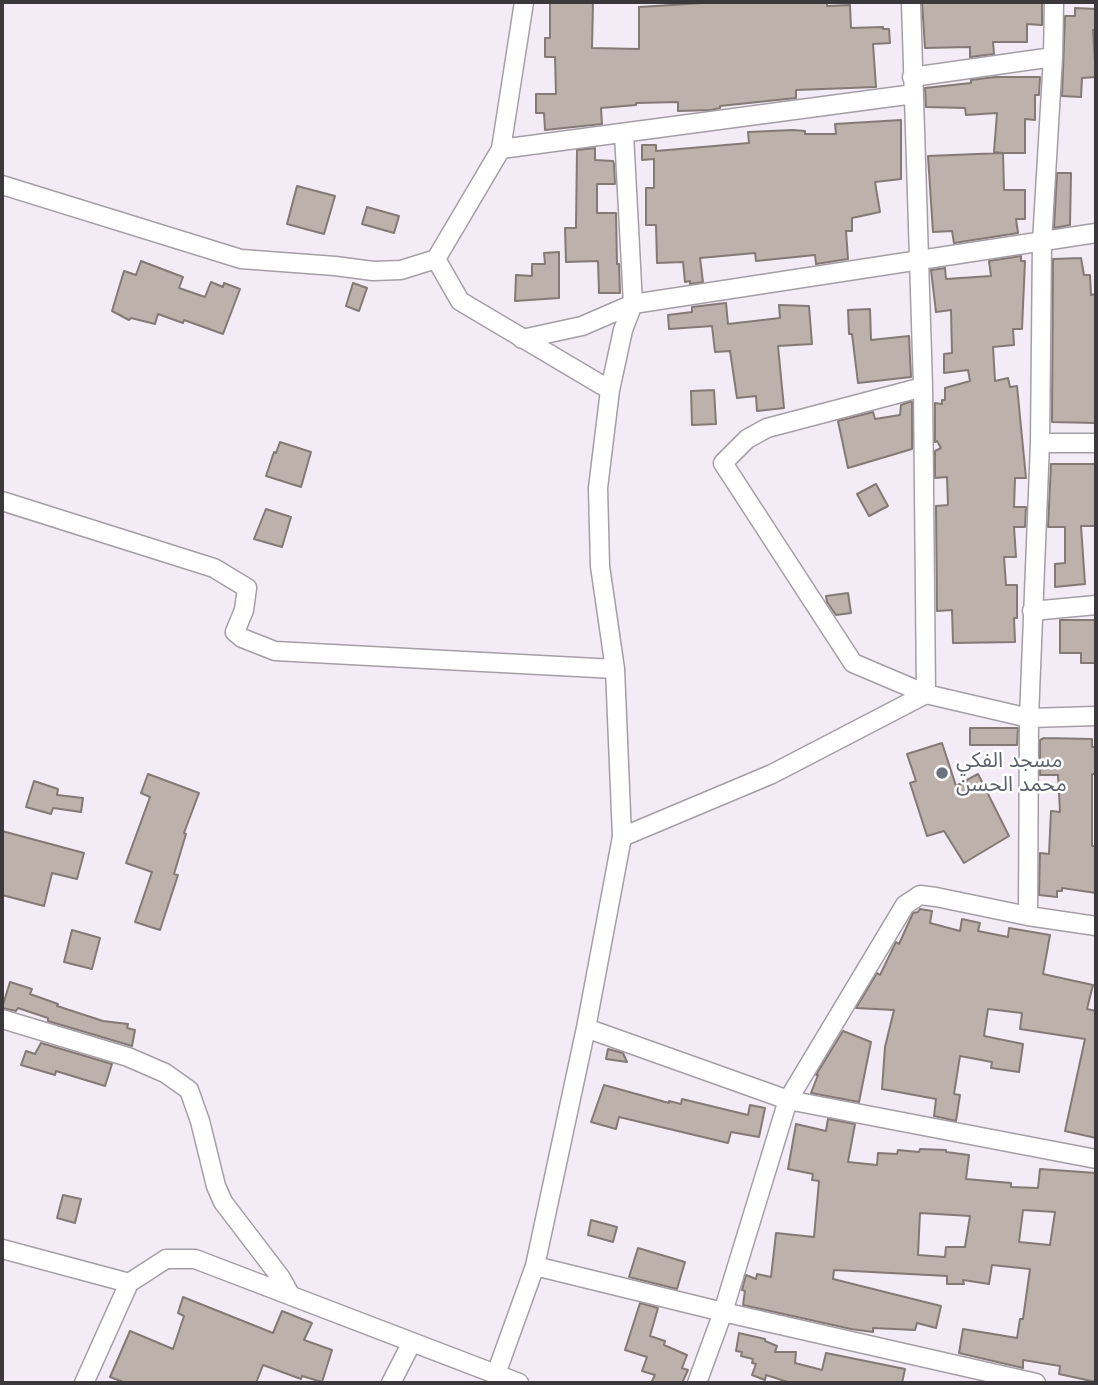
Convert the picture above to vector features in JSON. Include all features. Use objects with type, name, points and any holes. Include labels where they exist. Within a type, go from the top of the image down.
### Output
[{"type":"street","points":[[2,185],[240,259],[373,271],[401,270],[436,259],[501,149],[524,2]]},
{"type":"street","points":[[911,2],[923,387],[926,694]]},
{"type":"street","points":[[1028,916],[1029,718],[1040,443],[1042,242],[1054,2]]},
{"type":"street","points":[[501,149],[624,134],[913,85],[1053,57]]},
{"type":"street","points":[[496,1374],[535,1266],[586,1028],[622,837],[615,669],[600,566],[598,488],[610,390],[623,330],[633,304],[624,134]]},
{"type":"street","points":[[522,338],[582,326],[633,304],[1096,233]]},
{"type":"street","points":[[436,259],[460,302],[610,390]]},
{"type":"street","points":[[923,387],[767,428],[747,439],[723,463],[853,663],[926,694],[1029,718],[1096,716]]},
{"type":"street","points":[[1040,443],[1096,443]]},
{"type":"street","points":[[2,501],[214,568],[247,588],[244,610],[235,632],[242,638],[275,651],[615,669]]},
{"type":"street","points":[[1032,611],[1096,605]]},
{"type":"street","points":[[622,837],[772,774],[926,694]]},
{"type":"street","points":[[697,1383],[723,1312],[788,1100],[905,905],[920,895],[1096,926]]},
{"type":"street","points":[[2,1019],[128,1057],[165,1073],[189,1090],[223,1202],[281,1278],[290,1296]]},
{"type":"street","points":[[586,1028],[788,1100],[1096,1159]]},
{"type":"street","points":[[2,1249],[129,1283]]},
{"type":"street","points":[[84,1383],[129,1283],[166,1259],[195,1259],[519,1383]]},
{"type":"street","points":[[535,1266],[996,1379],[1036,1383]]},
{"type":"street","points":[[391,1383],[412,1342]]},
{"type":"building","points":[[550,2],[593,2],[592,48],[639,49],[639,7],[719,2],[827,2],[827,6],[850,5],[851,28],[889,29],[890,43],[873,44],[876,87],[796,90],[796,98],[720,106],[711,110],[678,111],[678,102],[636,103],[601,108],[602,124],[545,130],[544,113],[536,113],[536,94],[556,94],[555,57],[545,57],[545,38],[550,38]]},
{"type":"building","points":[[922,2],[1042,2],[1042,25],[1027,24],[1027,42],[993,42],[994,54],[970,57],[970,47],[925,48]]},
{"type":"building","points":[[1075,8],[1096,9],[1096,30],[1093,30],[1096,77],[1082,78],[1081,97],[1062,96],[1065,16],[1075,16]]},
{"type":"building","points":[[1040,77],[1039,95],[1035,95],[1035,120],[1025,119],[1025,153],[1003,153],[1004,190],[1025,190],[1025,219],[1016,219],[1018,233],[954,243],[952,231],[933,232],[928,156],[1002,153],[994,152],[997,113],[966,115],[965,108],[926,107],[925,88],[971,83],[971,80]]},
{"type":"building","points":[[901,120],[901,179],[875,182],[880,212],[852,218],[852,231],[846,231],[848,259],[816,264],[815,255],[756,261],[755,253],[700,258],[703,282],[690,284],[690,281],[685,282],[683,262],[657,263],[656,225],[646,225],[646,188],[654,188],[654,159],[642,160],[642,145],[656,145],[656,151],[749,143],[748,132],[793,130],[805,131],[805,134],[836,134],[835,124]]},
{"type":"building","points":[[595,148],[595,160],[613,161],[614,164],[615,184],[597,184],[597,213],[616,213],[620,293],[599,293],[598,261],[566,262],[565,228],[576,228],[577,150]]},
{"type":"building","points":[[1057,173],[1071,173],[1070,225],[1054,228]]},
{"type":"building","points":[[297,186],[335,196],[324,234],[287,224]]},
{"type":"building","points":[[367,207],[399,216],[394,233],[362,224]]},
{"type":"building","points":[[559,252],[559,298],[515,301],[516,275],[532,276],[532,264],[545,264],[544,253]]},
{"type":"building","points":[[1021,256],[1021,261],[1025,261],[1022,329],[1013,329],[1014,345],[993,347],[995,381],[1008,378],[1010,387],[1017,386],[1026,478],[1015,478],[1014,507],[1026,507],[1025,527],[1014,527],[1016,557],[1004,557],[1006,585],[1017,585],[1015,642],[953,643],[952,610],[937,611],[936,506],[948,505],[947,477],[935,478],[935,451],[941,448],[937,441],[935,442],[935,403],[942,404],[942,400],[945,400],[945,388],[970,381],[968,370],[944,373],[944,354],[952,353],[951,310],[936,312],[931,270],[945,268],[946,279],[991,276],[989,261]]},
{"type":"building","points":[[1081,258],[1084,275],[1090,275],[1091,295],[1096,294],[1096,423],[1052,422],[1053,259]]},
{"type":"building","points":[[141,261],[183,277],[179,288],[205,297],[211,282],[240,289],[223,334],[158,314],[155,324],[131,318],[129,320],[112,311],[124,271],[136,275]]},
{"type":"building","points":[[353,283],[367,288],[359,311],[346,306]]},
{"type":"building","points":[[726,303],[728,324],[780,318],[779,305],[809,306],[812,344],[778,346],[784,408],[757,411],[756,396],[737,398],[730,351],[715,352],[712,326],[669,329],[668,315],[692,312],[692,307]]},
{"type":"building","points":[[870,309],[871,340],[909,336],[911,377],[858,383],[852,334],[849,334],[848,310]]},
{"type":"building","points":[[714,390],[716,424],[692,425],[691,391]]},
{"type":"building","points":[[912,402],[912,449],[848,468],[838,421],[873,412],[875,419],[900,415],[901,405]]},
{"type":"building","points":[[280,442],[311,452],[301,487],[266,476]]},
{"type":"building","points":[[1051,464],[1096,464],[1096,526],[1081,526],[1085,584],[1055,587],[1055,564],[1065,563],[1065,527],[1048,527]]},
{"type":"building","points":[[876,484],[888,506],[869,516],[857,494]]},
{"type":"building","points":[[266,509],[291,517],[282,547],[254,539]]},
{"type":"building","points":[[848,593],[851,613],[836,615],[826,596]]},
{"type":"building","points":[[1060,620],[1096,620],[1096,663],[1081,663],[1081,653],[1060,653]]},
{"type":"building","points":[[970,728],[1018,728],[1017,745],[970,745]]},
{"type":"building","points":[[1092,739],[1092,747],[1096,747],[1096,774],[1092,774],[1092,846],[1096,846],[1096,893],[1062,888],[1062,891],[1057,891],[1057,897],[1039,895],[1040,853],[1049,854],[1051,811],[1060,812],[1058,775],[1040,775],[1040,740]]},
{"type":"building","points":[[942,743],[956,786],[978,774],[1009,836],[964,863],[944,831],[927,836],[910,783],[916,781],[907,754]]},
{"type":"building","points":[[148,774],[199,793],[184,833],[186,834],[174,874],[178,875],[160,930],[135,922],[152,872],[126,863],[150,797],[141,793]]},
{"type":"building","points":[[34,781],[58,789],[57,795],[83,798],[81,812],[53,808],[51,814],[26,807]]},
{"type":"building","points":[[2,831],[84,853],[77,879],[52,873],[44,906],[2,895]]},
{"type":"building","points":[[920,909],[932,911],[930,923],[960,931],[962,919],[980,923],[978,931],[1008,937],[1009,928],[1050,935],[1043,974],[1093,985],[1087,1009],[1096,1011],[1096,1138],[1065,1131],[1085,1039],[1020,1029],[1022,1013],[988,1009],[984,1036],[1023,1044],[1019,1072],[991,1068],[992,1062],[960,1056],[954,1094],[960,1095],[956,1121],[934,1116],[936,1099],[882,1089],[885,1047],[894,1010],[856,1008],[877,973],[880,975],[896,942],[899,944],[913,913]]},
{"type":"building","points":[[72,930],[100,938],[92,969],[64,962]]},
{"type":"building","points":[[10,982],[32,989],[30,994],[58,1004],[57,1006],[103,1021],[128,1024],[127,1028],[135,1030],[132,1046],[48,1021],[48,1018],[18,1008],[16,1011],[2,1008]]},
{"type":"building","points":[[843,1031],[871,1042],[859,1102],[811,1093],[816,1075]]},
{"type":"building","points":[[41,1043],[112,1064],[105,1086],[56,1071],[55,1075],[21,1065],[26,1051],[35,1054]]},
{"type":"building","points":[[608,1049],[623,1053],[627,1062],[606,1059]]},
{"type":"building","points":[[604,1085],[669,1103],[681,1104],[682,1099],[748,1115],[750,1105],[765,1108],[759,1137],[731,1132],[728,1143],[619,1117],[616,1129],[591,1122]]},
{"type":"building","points":[[828,1119],[855,1124],[848,1162],[877,1165],[878,1153],[897,1154],[898,1150],[919,1152],[920,1149],[946,1150],[969,1155],[966,1179],[1011,1183],[1011,1187],[1038,1188],[1040,1169],[1096,1173],[1096,1382],[1059,1374],[1060,1366],[1023,1360],[1023,1368],[959,1353],[963,1329],[1017,1338],[1020,1319],[1023,1319],[1030,1269],[992,1265],[989,1284],[963,1280],[964,1284],[947,1284],[947,1276],[834,1270],[833,1279],[941,1306],[936,1328],[917,1323],[915,1330],[873,1328],[873,1332],[743,1305],[745,1291],[742,1290],[746,1275],[756,1279],[757,1274],[771,1277],[776,1233],[814,1237],[819,1181],[812,1180],[813,1174],[788,1169],[796,1124],[826,1131]],"holes":[[[1023,1210],[1055,1212],[1050,1245],[1019,1242]],[[920,1213],[970,1216],[965,1247],[946,1247],[945,1257],[918,1255]]]},
{"type":"building","points":[[63,1195],[81,1199],[75,1223],[57,1218]]},
{"type":"building","points":[[591,1220],[617,1227],[613,1242],[588,1235]]},
{"type":"building","points":[[638,1248],[685,1262],[677,1289],[629,1277]]},
{"type":"building","points":[[183,1297],[273,1333],[282,1311],[312,1323],[304,1340],[332,1350],[322,1382],[302,1376],[301,1379],[263,1365],[256,1383],[126,1383],[110,1377],[130,1331],[173,1349],[184,1316],[178,1313]]},
{"type":"building","points":[[640,1303],[658,1308],[650,1336],[665,1341],[664,1345],[687,1355],[682,1368],[688,1370],[682,1383],[651,1383],[655,1375],[642,1371],[647,1357],[625,1350]]},
{"type":"building","points":[[739,1333],[765,1339],[777,1346],[775,1352],[796,1352],[795,1363],[822,1370],[826,1353],[905,1369],[902,1383],[791,1383],[766,1375],[765,1380],[752,1375],[756,1364],[752,1363],[753,1359],[741,1356],[742,1352],[736,1351]]},
{"type":"place","name":"مسجد الفكي محمد الحسن","points":[[942,773]]}]
